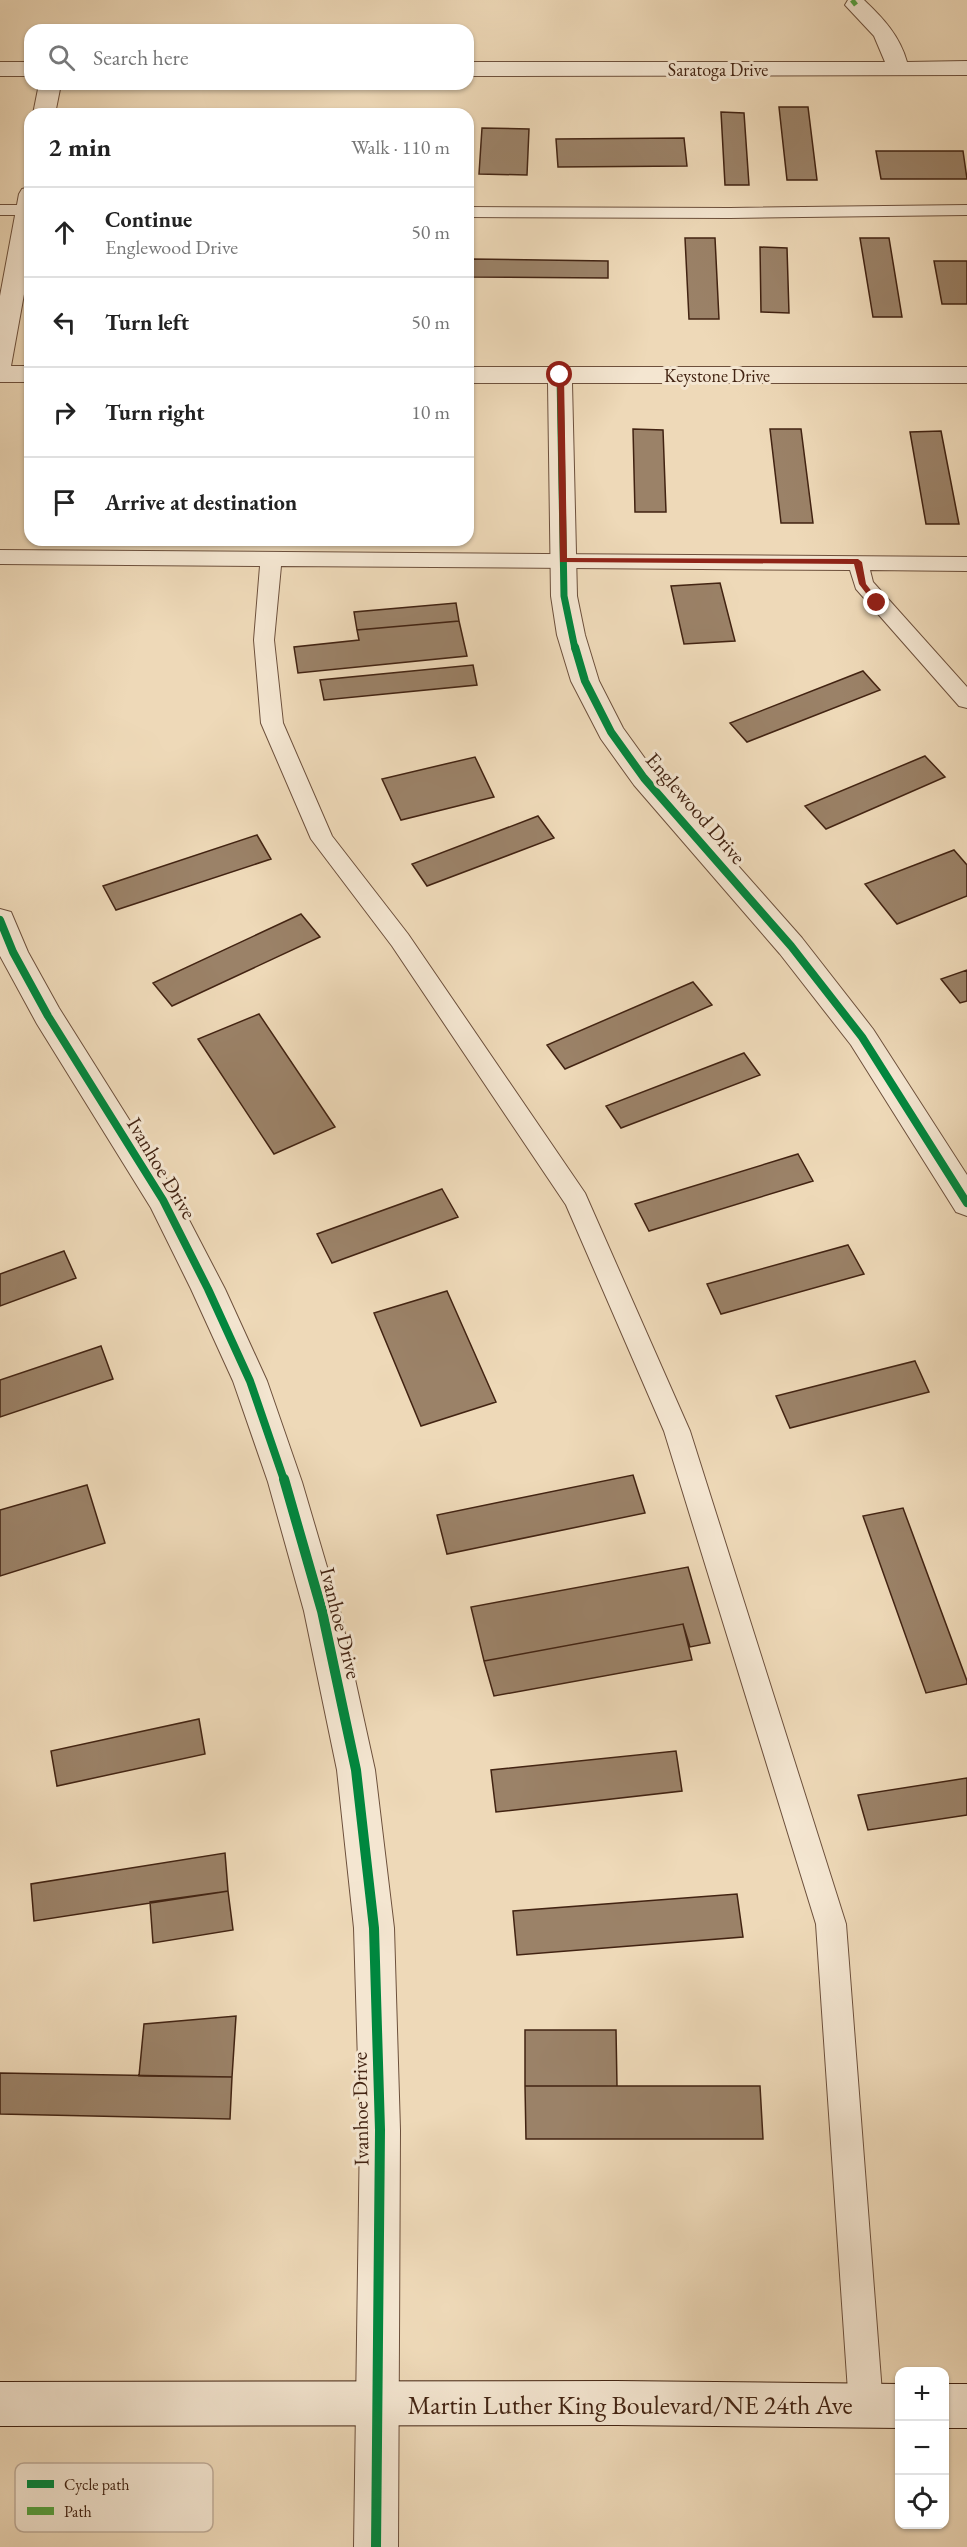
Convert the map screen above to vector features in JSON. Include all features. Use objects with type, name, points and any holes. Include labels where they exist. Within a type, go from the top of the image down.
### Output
[{"type":"street","points":[[856,5],[883,30],[893,47],[898,69]]},
{"type":"street","name":"Saratoga Drive","points":[[474,69],[967,68]]},
{"type":"street","points":[[0,69],[24,69]]},
{"type":"street","points":[[45,108],[49,90]]},
{"type":"street","points":[[0,364],[24,232]]},
{"type":"street","points":[[0,374],[24,374]]},
{"type":"street","name":"Keystone Drive","points":[[474,375],[967,375]]},
{"type":"street","name":"Englewood Drive","points":[[560,375],[564,596],[571,635],[585,681],[611,732],[644,778],[754,903],[862,1037],[967,1203]]},
{"type":"street","name":"Ivanhoe Drive","points":[[0,920],[13,952],[48,1016],[163,1200],[208,1288],[250,1381],[285,1482],[322,1611],[356,1770],[374,1928],[380,2130],[376,2547]]},
{"type":"street","name":"Martin Luther King Boulevard/NE 24th Ave","points":[[0,2404],[616,2403],[883,2406]]},
{"type":"street","points":[[949,2406],[967,2406]]},
{"type":"lane","points":[[0,210],[24,206]]},
{"type":"lane","points":[[474,212],[730,213],[967,210]]},
{"type":"lane","points":[[0,557],[967,564]]},
{"type":"lane","points":[[271,560],[264,640],[272,723],[322,839],[400,940],[576,1200],[677,1431],[831,1924],[883,2406]]},
{"type":"lane","points":[[858,562],[862,584],[872,597],[967,701]]},
{"type":"building","points":[[779,107],[808,107],[817,180],[787,180]]},
{"type":"building","points":[[721,112],[744,113],[749,185],[725,185]]},
{"type":"building","points":[[482,128],[529,129],[527,175],[479,174]]},
{"type":"building","points":[[684,138],[687,166],[558,167],[556,139]]},
{"type":"building","points":[[876,151],[963,151],[967,179],[881,179]]},
{"type":"building","points":[[685,238],[715,238],[719,319],[689,319]]},
{"type":"building","points":[[860,238],[889,238],[902,317],[873,317]]},
{"type":"building","points":[[760,247],[787,248],[789,313],[761,312]]},
{"type":"building","points":[[474,259],[608,261],[608,278],[474,277]]},
{"type":"building","points":[[934,261],[967,261],[967,304],[942,304]]},
{"type":"building","points":[[633,429],[663,430],[666,512],[635,512]]},
{"type":"building","points":[[770,429],[801,429],[813,523],[781,523]]},
{"type":"building","points":[[941,431],[959,524],[926,524],[910,432]]},
{"type":"building","points":[[720,583],[735,641],[684,644],[671,586]]},
{"type":"building","points":[[456,603],[459,621],[357,630],[354,612]]},
{"type":"building","points":[[459,621],[467,656],[298,673],[294,647],[359,640],[357,630]]},
{"type":"building","points":[[473,665],[477,685],[324,700],[320,680]]},
{"type":"building","points":[[863,671],[880,690],[747,742],[730,723]]},
{"type":"building","points":[[925,756],[945,777],[826,829],[805,806]]},
{"type":"building","points":[[475,757],[494,797],[401,820],[382,779]]},
{"type":"building","points":[[538,816],[554,838],[427,886],[412,864]]},
{"type":"building","points":[[257,835],[271,859],[116,910],[103,886]]},
{"type":"building","points":[[954,850],[967,865],[967,896],[897,924],[865,884]]},
{"type":"building","points":[[301,914],[320,937],[172,1006],[153,983]]},
{"type":"building","points":[[967,970],[967,1001],[960,1003],[941,979]]},
{"type":"building","points":[[693,982],[712,1005],[565,1069],[547,1045]]},
{"type":"building","points":[[259,1014],[335,1127],[274,1154],[198,1039]]},
{"type":"building","points":[[744,1053],[760,1075],[621,1128],[606,1106]]},
{"type":"building","points":[[798,1154],[813,1181],[649,1231],[635,1204]]},
{"type":"building","points":[[442,1189],[458,1217],[332,1263],[317,1234]]},
{"type":"building","points":[[848,1245],[864,1274],[721,1314],[707,1284]]},
{"type":"building","points":[[64,1251],[76,1278],[0,1306],[0,1274]]},
{"type":"building","points":[[447,1291],[496,1402],[421,1426],[374,1313]]},
{"type":"building","points":[[101,1346],[113,1379],[0,1417],[0,1380]]},
{"type":"building","points":[[915,1361],[929,1392],[790,1428],[776,1396]]},
{"type":"building","points":[[633,1475],[645,1513],[447,1554],[437,1515]]},
{"type":"building","points":[[87,1485],[105,1543],[0,1576],[0,1510]]},
{"type":"building","points":[[903,1508],[967,1684],[926,1693],[863,1516]]},
{"type":"building","points":[[688,1567],[710,1643],[690,1647],[683,1624],[484,1661],[471,1607]]},
{"type":"building","points":[[683,1624],[692,1660],[494,1696],[484,1661]]},
{"type":"building","points":[[199,1719],[205,1754],[57,1786],[51,1751]]},
{"type":"building","points":[[676,1751],[682,1791],[496,1812],[491,1770]]},
{"type":"building","points":[[967,1778],[967,1815],[868,1830],[858,1795]]},
{"type":"building","points":[[225,1853],[228,1891],[34,1921],[31,1884]]},
{"type":"building","points":[[228,1891],[233,1930],[153,1943],[150,1902]]},
{"type":"building","points":[[737,1894],[743,1937],[517,1955],[513,1911]]},
{"type":"building","points":[[236,2016],[232,2077],[139,2076],[144,2024]]},
{"type":"building","points":[[525,2030],[616,2030],[617,2086],[525,2086]]},
{"type":"building","points":[[0,2073],[232,2077],[230,2119],[0,2114]]},
{"type":"building","points":[[525,2086],[760,2086],[763,2139],[526,2139]]},
{"type":"marked path","points":[[852,0],[856,5]]},
{"type":"cycle path","points":[[560,376],[564,596],[571,635],[585,681],[611,732],[644,778],[791,946],[862,1037],[967,1203]]},
{"type":"cycle path","points":[[0,920],[13,952],[48,1016],[163,1200],[208,1289],[250,1381],[285,1482],[322,1611],[356,1770],[374,1928],[380,2130],[376,2547]]},
{"type":"route","points":[[560,375],[563,560],[858,562],[862,584],[877,603]]}]
